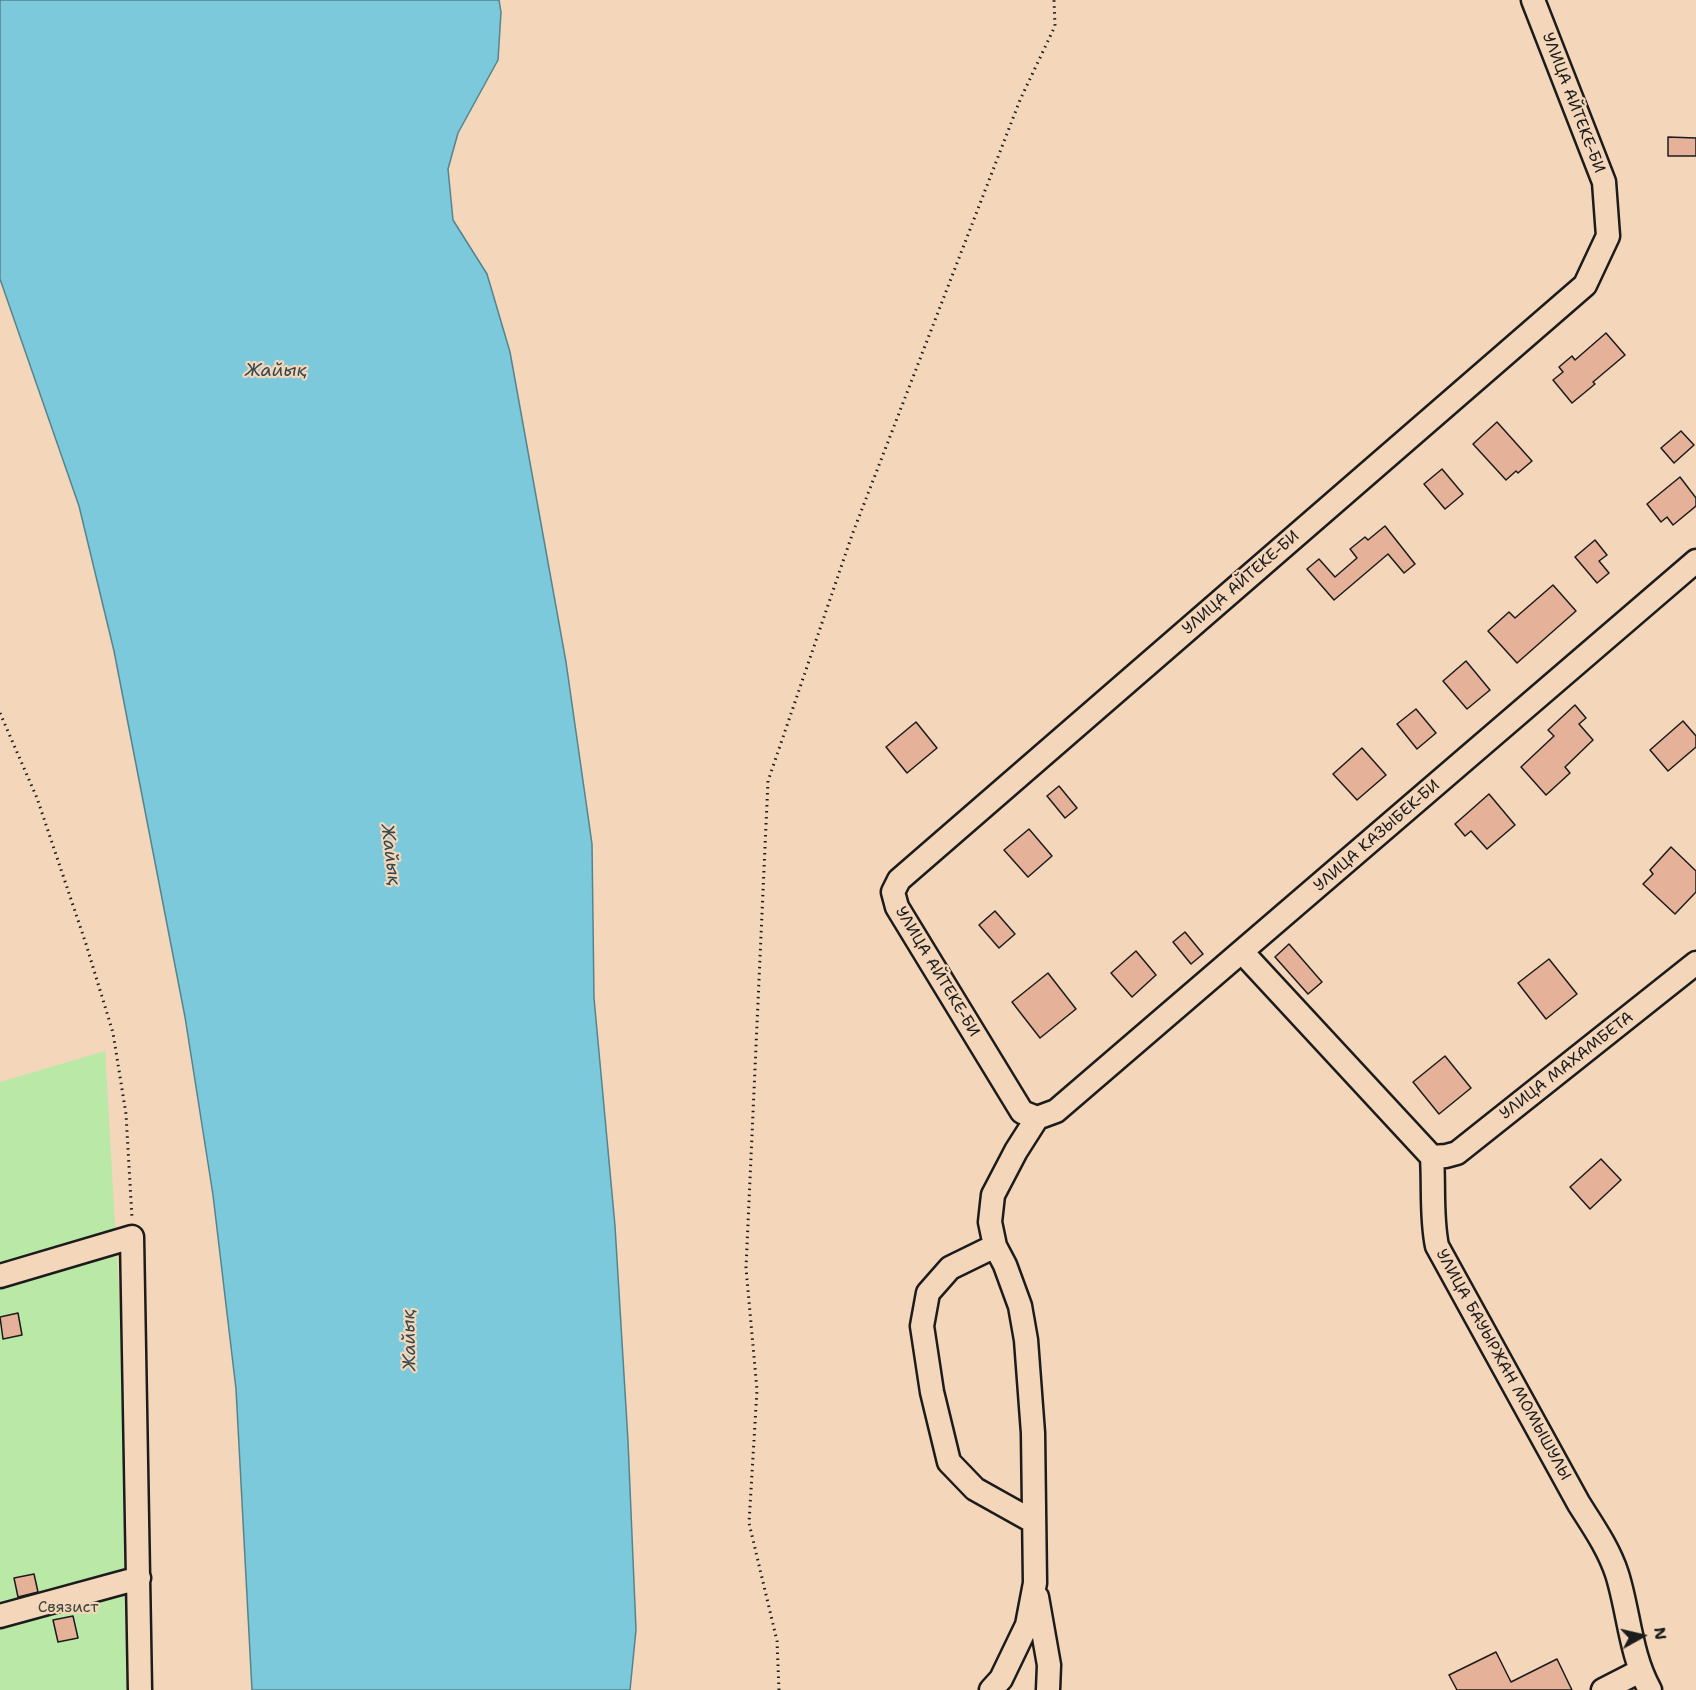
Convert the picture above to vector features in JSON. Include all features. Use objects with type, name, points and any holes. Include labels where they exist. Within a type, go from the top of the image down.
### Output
[{"type":"street","name":"УЛИЦА АЙТЕКЕ-БИ","points":[[1047,1115],[1022,1112],[897,907],[893,892],[899,880],[1585,285],[1608,236],[1604,182],[1533,0]]},
{"type":"street","name":"УЛИЦА КАЗЫБЕК-БИ","points":[[994,1246],[990,1222],[993,1195],[1016,1151],[1047,1115],[1243,952],[1696,561]]},
{"type":"street","points":[[1243,952],[1432,1157]]},
{"type":"street","name":"УЛИЦА МАХАМБЕТА","points":[[1432,1157],[1457,1152],[1696,963]]},
{"type":"street","name":"УЛИЦА БАУЫРЖАН МОМЫШУЛЫ","points":[[1432,1157],[1433,1228],[1437,1246],[1579,1504],[1601,1539],[1616,1572],[1645,1681]]},
{"type":"street","points":[[0,1276],[132,1237],[140,1690]]},
{"type":"street","points":[[1034,1522],[975,1490],[949,1462],[932,1392],[922,1326],[928,1293],[950,1268],[994,1246],[1005,1265],[1020,1305],[1026,1340],[1033,1433],[1035,1583],[1049,1665],[1048,1690]]},
{"type":"street","points":[[0,1616],[139,1578]]},
{"type":"street","points":[[991,1690],[1001,1679],[1027,1625],[1035,1583]]},
{"type":"street","points":[[1603,1690],[1645,1681]]},
{"type":"path","points":[[779,1690],[777,1641],[749,1523],[757,1390],[746,1268],[768,781],[857,524],[1020,100],[1055,26],[1054,0]]},
{"type":"path","points":[[0,713],[37,798],[113,1033],[126,1114],[132,1237]]},
{"type":"green space","name":"Связист","points":[[105,1051],[142,1690],[0,1690],[0,1082]]},
{"type":"water","name":"Жайық","points":[[0,0],[499,0],[501,12],[498,60],[458,133],[448,169],[453,220],[487,274],[510,352],[566,662],[592,844],[594,998],[615,1226],[628,1441],[636,1630],[630,1690],[252,1690],[236,1389],[213,1195],[185,1017],[114,651],[79,506],[0,279]]},
{"type":"building","points":[[1668,137],[1696,138],[1696,156],[1668,156]]},
{"type":"building","points":[[1606,333],[1625,355],[1572,403],[1553,380],[1563,372],[1559,367],[1572,356],[1575,360]]},
{"type":"building","points":[[1497,422],[1532,461],[1506,480],[1473,444]]},
{"type":"building","points":[[1681,431],[1694,445],[1674,463],[1661,448]]},
{"type":"building","points":[[1442,469],[1463,494],[1445,509],[1424,484]]},
{"type":"building","points":[[1680,477],[1696,498],[1696,506],[1673,525],[1667,517],[1661,522],[1647,504]]},
{"type":"building","points":[[1385,526],[1415,564],[1404,573],[1388,554],[1334,600],[1307,569],[1319,559],[1335,577],[1357,558],[1350,549],[1365,537],[1368,540]]},
{"type":"building","points":[[1595,540],[1607,555],[1599,561],[1609,573],[1597,583],[1575,557]]},
{"type":"building","points":[[1553,585],[1576,611],[1517,663],[1488,631],[1509,612],[1515,618]]},
{"type":"building","points":[[1466,661],[1490,690],[1467,709],[1443,681]]},
{"type":"building","points":[[1575,705],[1586,718],[1579,724],[1593,740],[1565,767],[1570,773],[1546,795],[1521,767],[1554,736],[1548,730]]},
{"type":"building","points":[[1416,709],[1436,733],[1417,749],[1397,724]]},
{"type":"building","points":[[1683,721],[1696,736],[1696,747],[1668,771],[1650,750]]},
{"type":"building","points":[[916,722],[937,748],[907,773],[886,747]]},
{"type":"building","points":[[1362,748],[1386,775],[1357,800],[1333,774]]},
{"type":"building","points":[[1059,786],[1077,808],[1065,818],[1047,796]]},
{"type":"building","points":[[1489,794],[1515,825],[1487,849],[1471,831],[1465,836],[1455,824]]},
{"type":"building","points":[[1029,829],[1052,856],[1028,877],[1004,850]]},
{"type":"building","points":[[1671,847],[1696,871],[1696,892],[1675,914],[1643,884],[1653,874],[1650,870]]},
{"type":"building","points":[[995,911],[1015,934],[999,948],[979,925]]},
{"type":"building","points":[[1185,932],[1203,954],[1191,964],[1173,942]]},
{"type":"building","points":[[1289,944],[1322,982],[1308,994],[1275,957]]},
{"type":"building","points":[[1136,951],[1156,975],[1132,997],[1111,973]]},
{"type":"building","points":[[1549,959],[1577,994],[1546,1019],[1518,983]]},
{"type":"building","points":[[1048,973],[1076,1009],[1040,1038],[1012,1002]]},
{"type":"building","points":[[1445,1056],[1471,1088],[1439,1114],[1413,1082]]},
{"type":"building","points":[[1601,1159],[1621,1180],[1590,1209],[1570,1187]]},
{"type":"building","points":[[18,1313],[22,1335],[3,1339],[0,1317]]},
{"type":"building","points":[[34,1574],[38,1592],[18,1597],[14,1578]]},
{"type":"building","points":[[73,1616],[78,1638],[58,1642],[53,1620]]},
{"type":"building","points":[[1496,1652],[1511,1682],[1557,1659],[1572,1690],[1457,1690],[1449,1675]]}]
